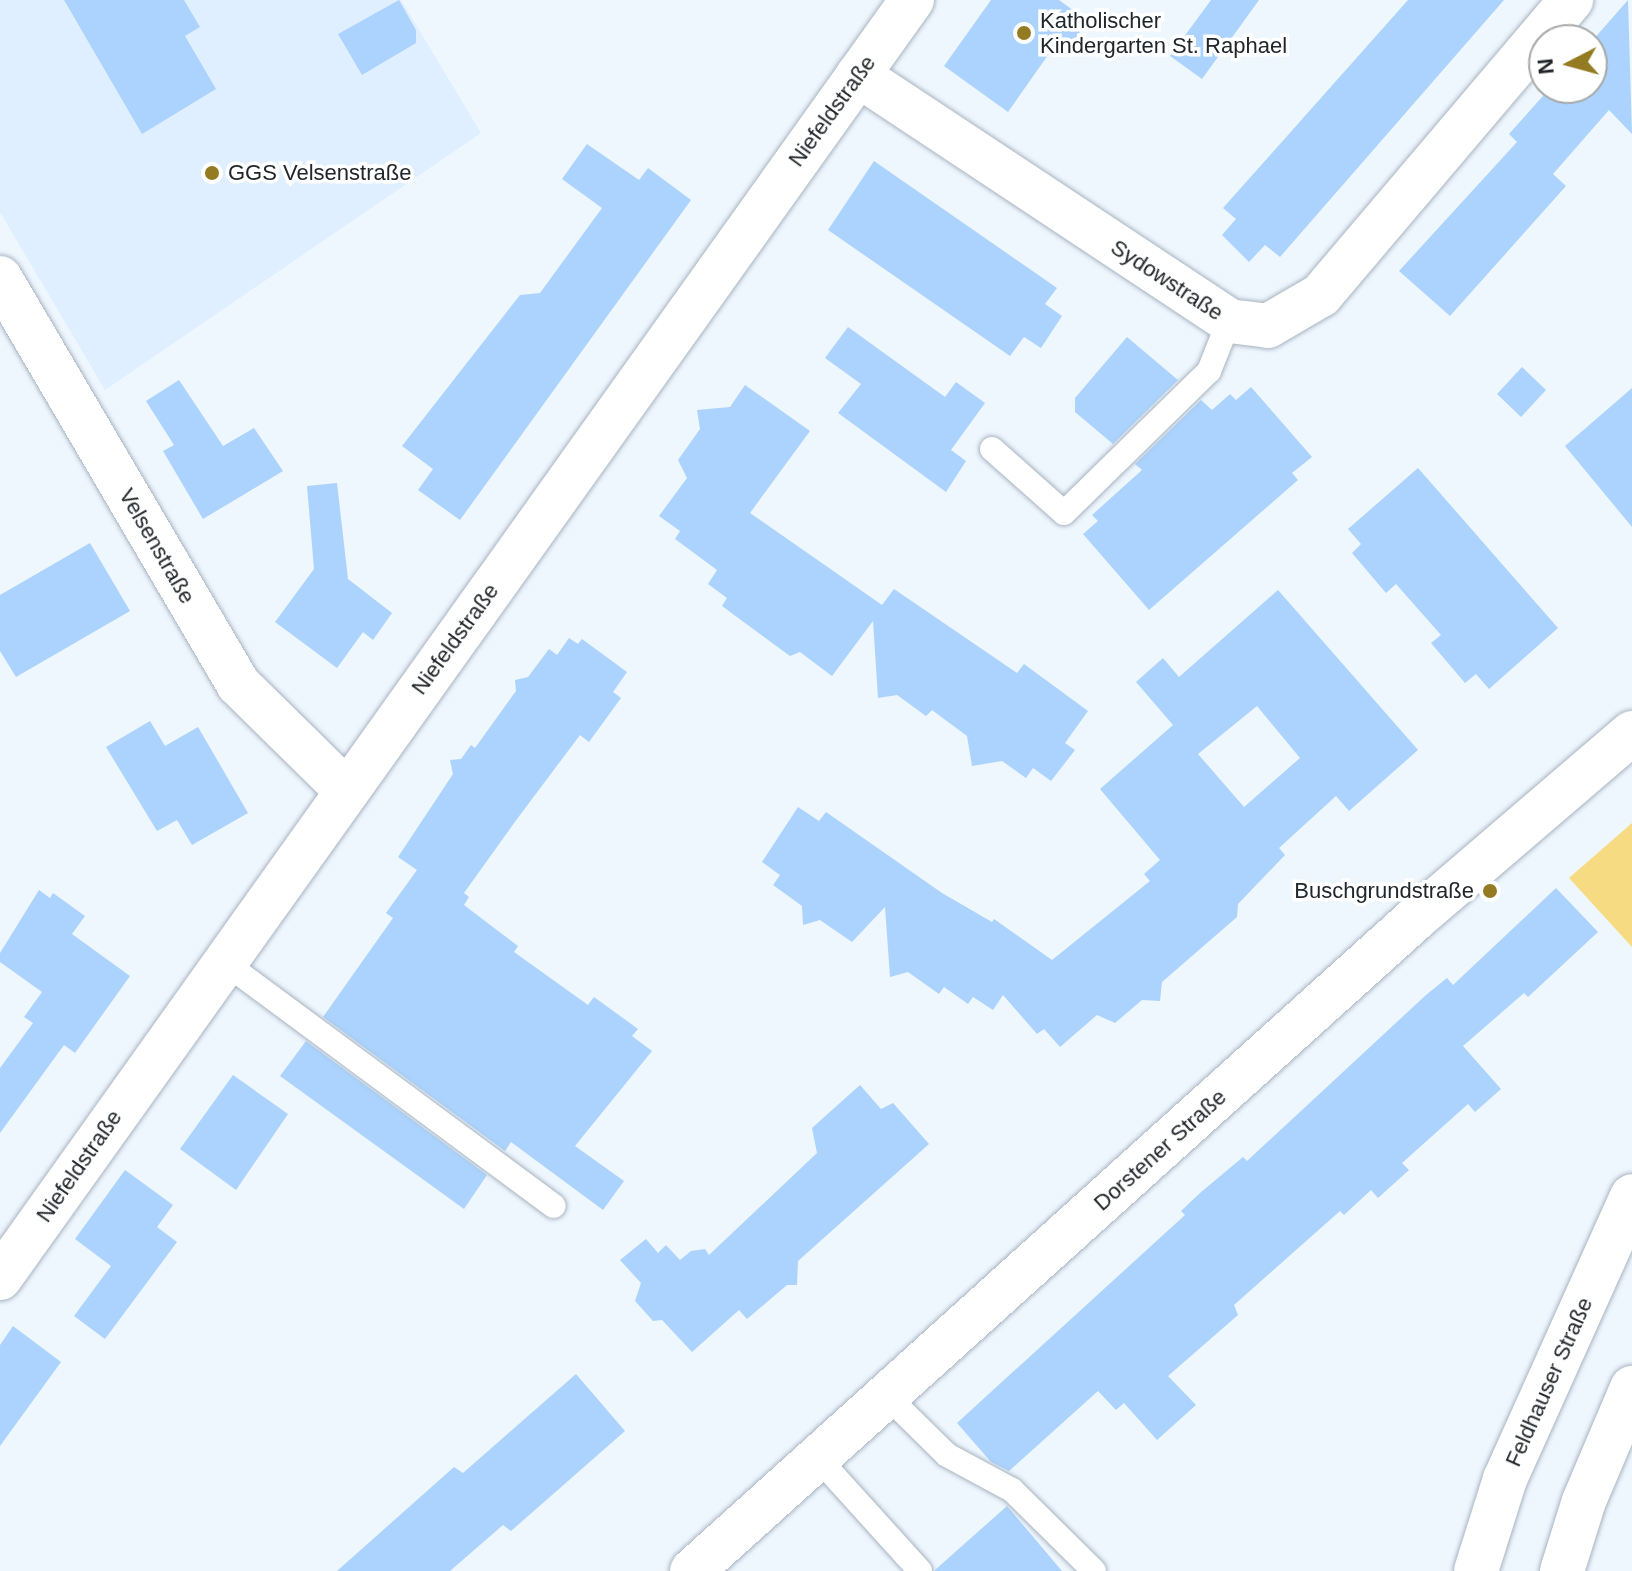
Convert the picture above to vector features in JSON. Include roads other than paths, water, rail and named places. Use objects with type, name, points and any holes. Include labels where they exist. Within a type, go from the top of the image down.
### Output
[{"type":"street","name":"Niefeldstraße","points":[[0,1278],[912,0]]},
{"type":"street","name":"Sydowstraße","points":[[858,75],[1229,321],[1268,326],[1321,295],[1571,0]]},
{"type":"street","name":"Velsenstraße","points":[[0,278],[238,684],[346,790]]},
{"type":"street","name":"Dorstener Straße","points":[[692,1571],[1415,919],[1632,733]]},
{"type":"street","name":"Feldhauser Straße","points":[[1476,1571],[1505,1479],[1632,1196]]},
{"type":"street","points":[[1562,1571],[1584,1501],[1632,1388]]},
{"type":"lane","points":[[992,449],[1064,513],[1209,371],[1229,321]]},
{"type":"lane","points":[[224,962],[554,1206]]},
{"type":"lane","points":[[887,1396],[947,1455],[1012,1490],[1094,1571]]},
{"type":"lane","points":[[818,1458],[920,1571]]},
{"type":"place","name":"Katholischer Kindergarten St. Raphael","points":[[1024,33]]},
{"type":"place","name":"GGS Velsenstraße","points":[[212,173]]},
{"type":"place","name":"Buschgrundstraße","points":[[1490,891]]}]
